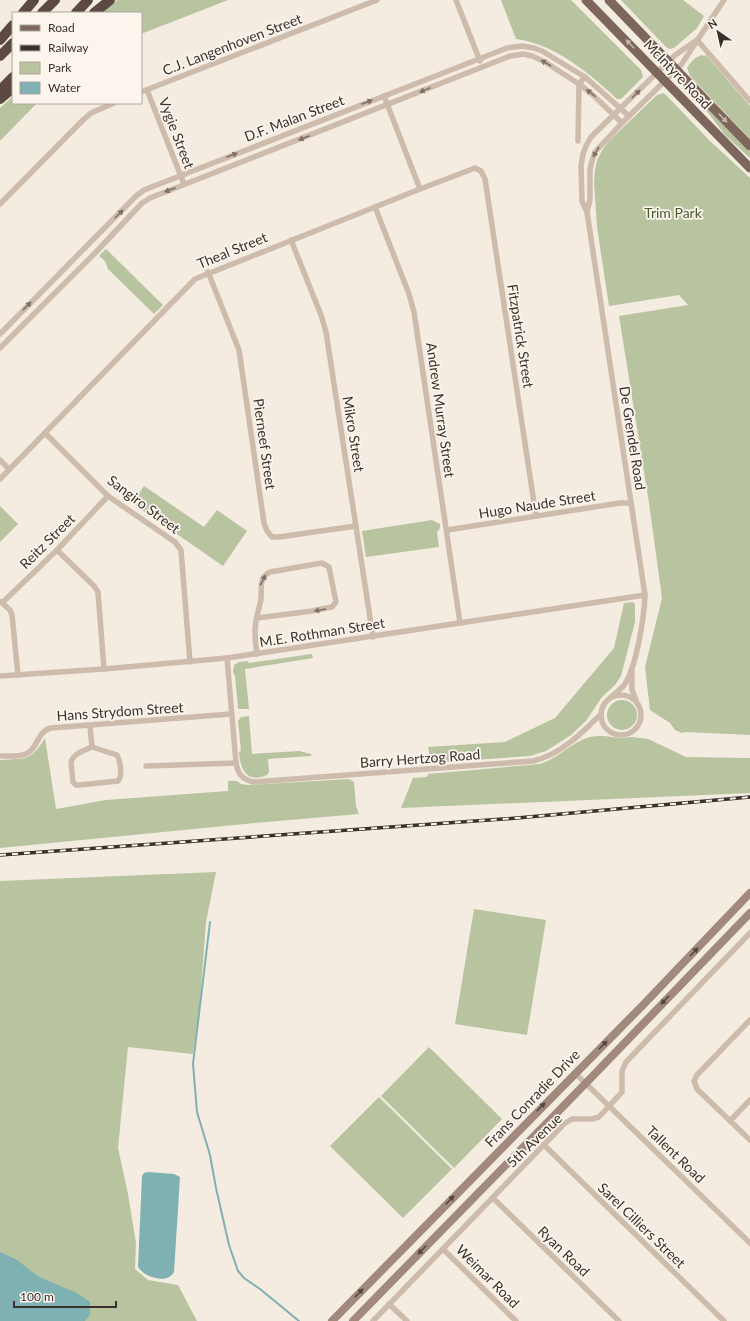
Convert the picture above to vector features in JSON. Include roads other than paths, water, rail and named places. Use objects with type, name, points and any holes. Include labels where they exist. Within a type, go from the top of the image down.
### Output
[{"type":"highway","points":[[24,12],[34,0]]},
{"type":"highway","points":[[43,12],[55,0]]},
{"type":"highway","points":[[77,12],[88,0]]},
{"type":"highway","points":[[95,12],[110,0]]},
{"type":"highway","points":[[0,40],[12,26]]},
{"type":"highway","points":[[0,56],[12,44]]},
{"type":"highway","points":[[0,90],[12,78]]},
{"type":"highway","points":[[0,99],[12,89]]},
{"type":"main road","name":"McIntyre Road","points":[[586,0],[750,168]]},
{"type":"main road","name":"McIntyre Road","points":[[609,0],[750,146]]},
{"type":"main road","name":"Frans Conradie Drive","points":[[332,1321],[750,893]]},
{"type":"main road","name":"Frans Conradie Drive","points":[[353,1321],[586,1083],[750,912]]},
{"type":"street","name":"C.J. Langenhoven Street","points":[[142,92],[377,0]]},
{"type":"street","points":[[456,0],[482,66]]},
{"type":"street","name":"De Grendel Road","points":[[587,212],[590,200],[590,169],[592,161],[600,146],[689,55],[697,40],[724,0]]},
{"type":"street","points":[[697,40],[750,101]]},
{"type":"street","name":"De Grendel Road","points":[[611,697],[625,683],[632,667],[643,622],[645,595],[587,212],[582,201],[581,166],[583,154],[591,137],[668,62],[683,49],[697,40]]},
{"type":"street","name":"D.F. Malan Street","points":[[0,334],[140,193],[181,175],[514,46],[534,48],[542,51],[585,77],[622,108],[629,116]]},
{"type":"street","name":"D.F. Malan Street","points":[[0,348],[142,203],[150,198],[388,105],[482,66],[510,56],[528,55],[545,62],[579,84],[593,95],[622,123]]},
{"type":"street","points":[[578,141],[579,84],[585,77]]},
{"type":"street","name":"Vygie Street","points":[[148,90],[184,184]]},
{"type":"street","points":[[384,96],[420,188]]},
{"type":"street","points":[[0,204],[83,120],[91,113],[112,104]]},
{"type":"street","name":"Theal Street","points":[[0,478],[192,281],[199,276],[472,168]]},
{"type":"street","name":"Fitzpatrick Street","points":[[472,168],[479,169],[485,179],[536,516]]},
{"type":"street","name":"Andrew Murray Street","points":[[375,207],[410,294],[412,303],[460,623]]},
{"type":"street","name":"Mikro Street","points":[[291,240],[321,314],[326,332],[373,637]]},
{"type":"street","points":[[63,271],[70,278]]},
{"type":"street","name":"Pierneef Street","points":[[208,272],[238,350],[264,524],[267,531],[272,536],[279,537],[356,526]]},
{"type":"street","name":"Sangiro Street","points":[[45,433],[108,496],[177,544],[181,550],[190,662]]},
{"type":"street","points":[[0,460],[9,469]]},
{"type":"street","name":"Reitz Street","points":[[1,602],[57,550],[108,496]]},
{"type":"street","name":"Hugo Naude Street","points":[[446,530],[620,503],[631,503]]},
{"type":"street","points":[[57,550],[94,586],[98,592],[104,669]]},
{"type":"street","points":[[257,618],[332,607],[336,602],[329,567],[322,563],[268,573],[262,579],[260,585],[261,597],[257,618],[255,632],[257,654]]},
{"type":"street","name":"M.E. Rothman Street","points":[[0,676],[104,669],[227,658],[645,595]]},
{"type":"street","points":[[1,602],[10,610],[12,615],[18,675]]},
{"type":"street","points":[[146,766],[236,764],[227,658]]},
{"type":"street","name":"De Grendel Road","points":[[632,667],[632,690],[636,700]]},
{"type":"street","points":[[617,695],[630,697],[636,700],[641,710],[640,721],[637,727],[628,734],[621,735],[609,731],[602,720],[601,714],[603,708],[611,697],[617,695]]},
{"type":"street","name":"Hans Strydom Street","points":[[0,756],[26,754],[33,749],[42,732],[46,729],[232,714]]},
{"type":"street","name":"Barry Hertzog Road","points":[[236,764],[238,771],[242,776],[248,781],[257,782],[527,762],[540,760],[551,754],[578,736],[601,714]]},
{"type":"street","points":[[90,726],[92,747]]},
{"type":"street","points":[[92,747],[115,754],[118,757],[120,776],[118,781],[80,785],[76,785],[73,782],[72,759],[75,755],[92,747]]},
{"type":"street","name":"5th Avenue","points":[[372,1321],[568,1121],[596,1119],[610,1106],[622,1092],[622,1071],[628,1059],[750,935]]},
{"type":"street","points":[[750,1020],[697,1075],[694,1082],[697,1089],[750,1140]]},
{"type":"street","name":"Tallent Road","points":[[575,1073],[750,1243]]},
{"type":"street","points":[[730,1121],[750,1100]]},
{"type":"street","name":"Sarel Cilliers Street","points":[[544,1145],[724,1321]]},
{"type":"street","name":"Ryan Road","points":[[493,1198],[619,1321]]},
{"type":"street","name":"Weimar Road","points":[[443,1249],[516,1321]]},
{"type":"street","points":[[389,1304],[407,1321]]},
{"type":"water","points":[[144,1173],[174,1174],[180,1177],[174,1272],[171,1276],[161,1279],[145,1274],[138,1267],[142,1176]]},
{"type":"water","points":[[0,1252],[17,1260],[39,1277],[75,1292],[90,1302],[90,1315],[85,1321],[0,1321]]},
{"type":"waterway","points":[[210,922],[193,1064],[197,1112],[210,1155],[229,1245],[238,1271],[244,1278],[299,1321]]},
{"type":"railway","points":[[0,855],[517,818],[750,797]]},
{"type":"park label","name":"Trim Park","points":[[673,212]]}]
